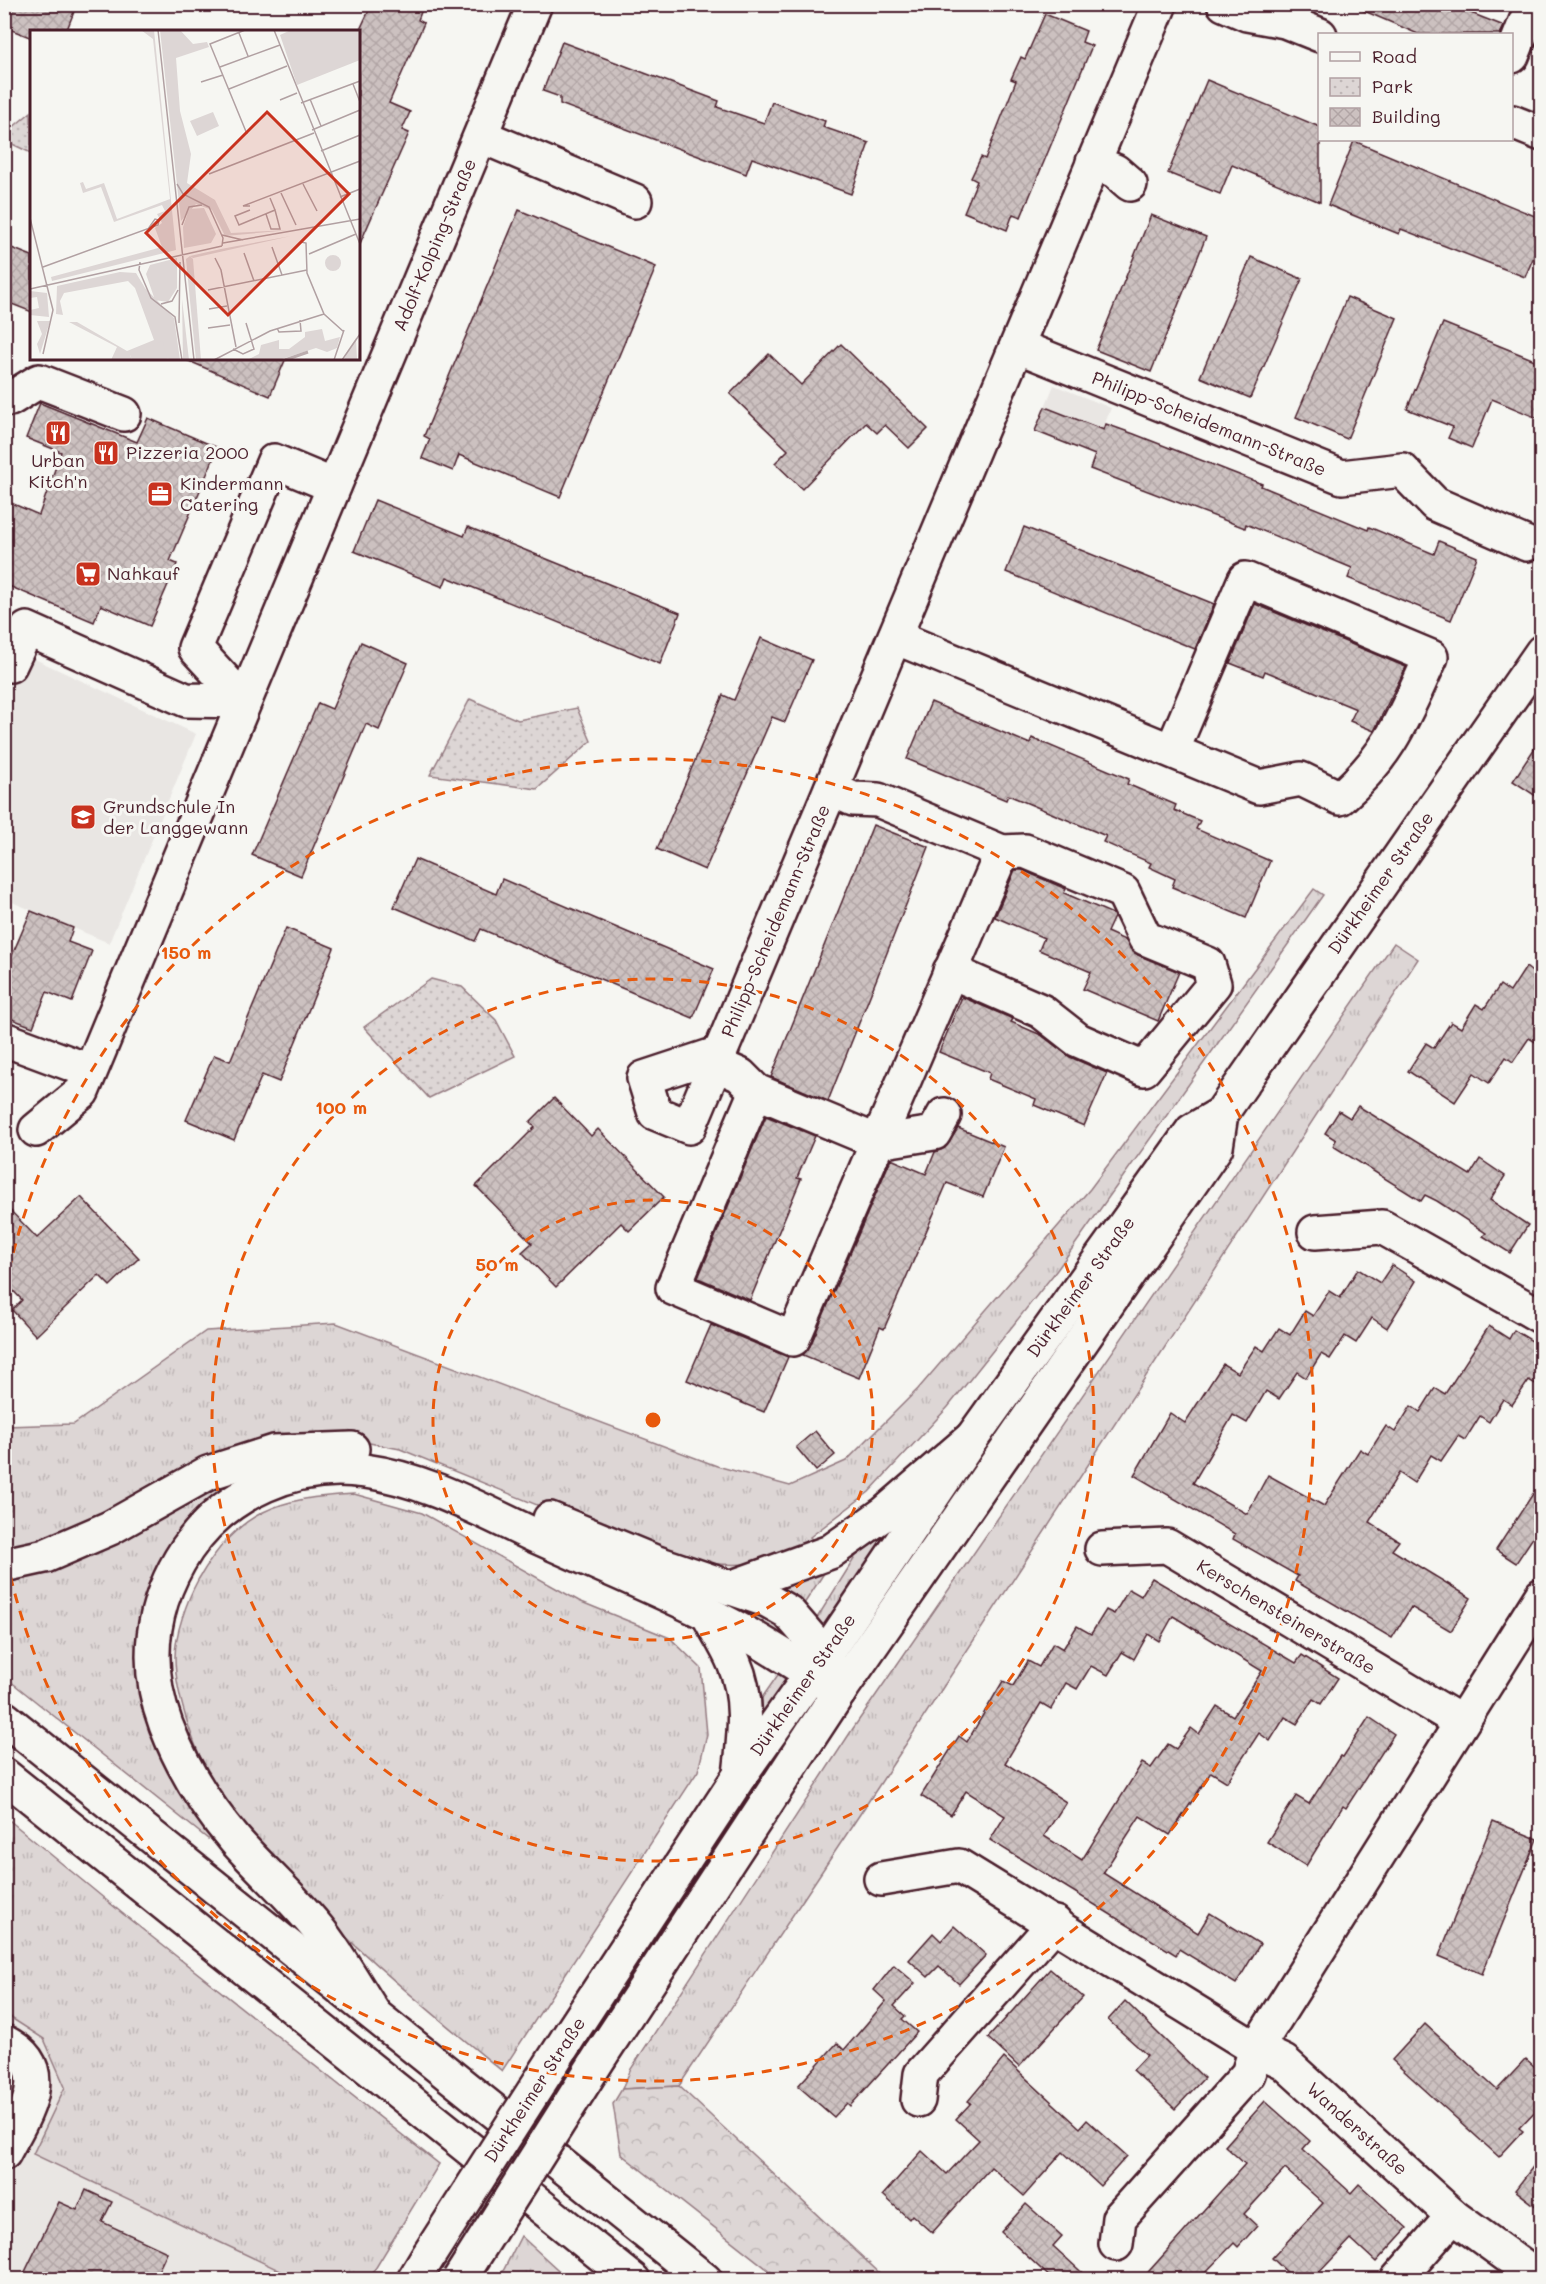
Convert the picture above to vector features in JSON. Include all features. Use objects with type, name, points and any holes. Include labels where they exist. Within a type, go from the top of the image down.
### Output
[{"type":"main road","name":"Adolf-Kolping-Straße","points":[[36,1130],[81,1092],[536,4]]},
{"type":"main road","name":"Philipp-Scheidemann-Straße","points":[[1002,852],[794,1339],[673,1288],[739,1072],[852,801],[895,636],[1017,346],[1119,173],[1160,4]]},
{"type":"main road","points":[[1224,4],[1247,14],[1285,21],[1318,34]]},
{"type":"main road","points":[[1513,54],[1533,4]]},
{"type":"main road","points":[[1513,122],[1542,134]]},
{"type":"main road","points":[[481,136],[635,201]]},
{"type":"main road","name":"Philipp-Scheidemann-Straße","points":[[1017,346],[1342,477],[1402,470],[1435,504],[1527,544]]},
{"type":"main road","points":[[7,398],[39,381],[124,414]]},
{"type":"main road","points":[[244,702],[195,648],[274,461],[334,486]]},
{"type":"main road","points":[[895,636],[1259,788],[1301,779],[1340,798],[1364,777],[1394,738],[1431,657],[1245,579],[1172,751]]},
{"type":"main road","points":[[4,663],[10,665],[16,624],[186,700],[244,702]]},
{"type":"main road","name":"Dürkheimer Straße","points":[[422,2267],[740,1775],[818,1665],[972,1438],[1192,1131],[1221,1114],[1542,652]]},
{"type":"main road","name":"Philipp-Scheidemann-Straße","points":[[852,801],[878,800],[1002,852],[1024,851],[1123,892],[1145,938],[1208,964],[1214,984],[1144,1069],[1078,1040],[1041,1011],[950,971]]},
{"type":"main road","points":[[4,1039],[90,1071]]},
{"type":"main road","points":[[739,1072],[878,1142],[934,1133],[944,1115]]},
{"type":"main road","name":"Dürkheimer Straße","points":[[459,2280],[601,2055],[839,1692],[1216,1147],[1221,1114]]},
{"type":"main road","points":[[1315,1232],[1382,1227],[1542,1317]]},
{"type":"main road","points":[[730,1588],[830,1552],[885,1513],[972,1438]]},
{"type":"main road","points":[[4,1566],[45,1556],[110,1528],[208,1473],[274,1452],[344,1447],[399,1459],[451,1477],[657,1563],[767,1600],[788,1612],[801,1624],[818,1665],[839,1692]]},
{"type":"main road","points":[[374,2014],[321,1934],[233,1838],[193,1784],[165,1723],[154,1676],[153,1636],[161,1596],[173,1570],[195,1538],[222,1511],[252,1489],[296,1475],[318,1471],[365,1471],[400,1479],[452,1497],[708,1614],[768,1646],[818,1665]]},
{"type":"main road","name":"Kerschensteinerstraße","points":[[1102,1550],[1167,1546],[1461,1722]]},
{"type":"main road","points":[[1116,2244],[1119,2218],[1248,2074],[1256,2049],[1542,1595]]},
{"type":"main road","points":[[708,1614],[734,1663],[744,1702],[745,1733],[740,1775]]},
{"type":"main road","points":[[4,1718],[705,2280]]},
{"type":"main road","points":[[4,1775],[633,2280]]},
{"type":"main road","name":"Wanderstraße","points":[[880,1879],[959,1866],[1256,2049],[1284,2062],[1453,2216],[1541,2280]]},
{"type":"main road","points":[[918,2100],[921,2074],[1054,1923]]},
{"type":"main road","points":[[4,2042],[25,2057],[32,2071],[33,2095],[4,2153]]},
{"type":"main road","points":[[1397,2280],[1453,2216]]},
{"type":"main road","points":[[589,2244],[608,2280]]},
{"type":"shaded area","points":[[1054,385],[1111,408],[1093,454],[1035,431]]},
{"type":"shaded area","name":"Grundschule In der Langgewann","points":[[24,654],[196,734],[109,943],[5,899],[4,672]]},
{"type":"shaded area","points":[[4,2014],[44,2039],[65,2088],[33,2154],[283,2272],[280,2279],[5,2279]]},
{"type":"green space","points":[[731,4],[778,5],[751,12]]},
{"type":"green space","points":[[30,113],[30,153],[4,140],[5,134]]},
{"type":"green space","points":[[470,699],[518,720],[577,708],[591,741],[537,789],[430,775]]},
{"type":"green space","points":[[1314,889],[1323,895],[1057,1270],[948,1407],[869,1492],[810,1537],[818,1546],[775,1560],[741,1564],[699,1562],[657,1554],[400,1449],[334,1436],[56,1539],[5,1552],[4,1426],[74,1424],[206,1331],[336,1323],[717,1466],[790,1486],[846,1461],[918,1389],[1090,1189]]},
{"type":"green space","points":[[1394,943],[1418,959],[878,1787],[679,2086],[622,2089],[631,2069],[852,1730]]},
{"type":"green space","points":[[431,979],[462,987],[496,1020],[515,1056],[429,1098],[364,1027]]},
{"type":"green space","points":[[208,1473],[252,1489],[195,1538],[154,1676],[233,1838],[208,1839],[5,1677],[4,1565]]},
{"type":"green space","points":[[354,1494],[422,1513],[579,1601],[670,1638],[701,1668],[707,1734],[698,1771],[502,2071],[374,1963],[285,1875],[218,1794],[196,1746],[183,1709],[176,1673],[177,1638],[190,1597],[213,1556],[245,1523],[263,1512],[303,1499]]},
{"type":"green space","points":[[894,1526],[825,1632],[817,1618],[859,1551]]},
{"type":"green space","points":[[828,1567],[804,1604],[775,1590]]},
{"type":"green space","points":[[724,1600],[764,1613],[788,1628],[779,1642],[721,1606]]},
{"type":"green space","points":[[782,1669],[792,1675],[762,1730],[757,1705]]},
{"type":"green space","points":[[4,1816],[128,1918],[439,2164],[369,2279],[280,2279],[283,2272],[33,2154],[65,2087],[44,2039],[5,2014]]},
{"type":"green space","points":[[679,2086],[886,2279],[780,2279],[621,2154],[613,2104],[622,2089]]},
{"type":"green space","points":[[521,2236],[568,2279],[499,2279]]},
{"type":"building","points":[[4,4],[77,4],[67,30],[30,30],[30,37],[4,27]]},
{"type":"building","points":[[372,4],[424,4],[418,20],[424,23],[389,103],[410,112],[402,130],[409,133],[360,243],[360,30]]},
{"type":"building","points":[[1348,4],[1448,4],[1504,26],[1500,33],[1416,33]]},
{"type":"building","points":[[1045,14],[1086,31],[1082,42],[1092,46],[1021,217],[1013,214],[1007,230],[964,212],[977,181],[971,178],[981,157],[985,159],[1016,81],[1011,79],[1021,57],[1025,59]]},
{"type":"building","points":[[562,42],[719,101],[717,107],[764,123],[772,102],[825,121],[823,127],[869,143],[851,194],[752,158],[746,174],[560,104],[560,97],[543,91]]},
{"type":"building","points":[[1207,80],[1318,126],[1320,202],[1232,165],[1220,194],[1168,173]]},
{"type":"building","points":[[1354,141],[1542,219],[1542,238],[1525,277],[1401,229],[1399,234],[1328,205]]},
{"type":"building","points":[[519,210],[656,267],[560,497],[459,455],[453,471],[422,458],[430,439],[424,436]]},
{"type":"building","points":[[1151,215],[1206,237],[1151,372],[1096,350]]},
{"type":"building","points":[[4,245],[30,255],[30,311],[4,301]]},
{"type":"building","points":[[1251,257],[1302,279],[1250,398],[1200,377]]},
{"type":"building","points":[[1347,297],[1397,318],[1347,439],[1296,417]]},
{"type":"building","points":[[1443,323],[1542,363],[1542,420],[1492,399],[1472,448],[1448,438],[1453,427],[1407,409]]},
{"type":"building","points":[[841,344],[928,429],[909,448],[885,425],[877,433],[866,423],[802,489],[775,463],[788,450],[730,394],[769,354],[801,385]]},
{"type":"building","points":[[187,360],[285,360],[270,396]]},
{"type":"building","points":[[40,403],[137,442],[148,418],[218,448],[170,561],[177,564],[150,626],[101,605],[94,622],[4,584],[4,500],[39,515],[61,452],[26,438]]},
{"type":"building","points":[[1045,407],[1104,430],[1106,424],[1134,434],[1262,484],[1261,486],[1368,530],[1369,527],[1434,554],[1439,541],[1477,557],[1451,620],[1348,578],[1352,568],[1246,524],[1245,528],[1090,469],[1095,455],[1035,431]]},
{"type":"building","points":[[375,500],[464,536],[468,527],[680,613],[660,664],[447,577],[443,587],[354,551]]},
{"type":"building","points":[[1024,527],[1214,604],[1195,649],[1006,572]]},
{"type":"building","points":[[1255,604],[1406,667],[1374,731],[1350,721],[1356,709],[1265,671],[1263,676],[1230,663]]},
{"type":"building","points":[[761,638],[812,660],[785,722],[772,717],[705,870],[657,849],[723,695],[734,700]]},
{"type":"building","points":[[361,642],[408,663],[379,730],[366,724],[301,876],[252,855],[318,703],[332,709]]},
{"type":"building","points":[[931,702],[1030,744],[1032,738],[1129,779],[1127,784],[1176,805],[1174,810],[1200,821],[1196,829],[1270,861],[1246,918],[1172,887],[1175,879],[1149,867],[1151,863],[1103,842],[1106,836],[1008,795],[1006,800],[907,759]]},
{"type":"building","points":[[1542,737],[1542,800],[1513,781]]},
{"type":"building","points":[[873,825],[929,847],[828,1101],[771,1077]]},
{"type":"building","points":[[415,859],[496,894],[502,879],[714,969],[693,1018],[481,929],[475,941],[394,907]]},
{"type":"building","points":[[1015,870],[1022,870],[1066,889],[1064,893],[1113,914],[1114,917],[1107,932],[1125,940],[1138,955],[1179,972],[1158,1021],[1083,989],[1091,972],[1039,950],[1044,938],[995,917]]},
{"type":"building","points":[[31,911],[73,928],[68,942],[92,951],[72,1002],[47,992],[33,1027],[4,1016],[4,974]]},
{"type":"building","points":[[286,928],[334,948],[279,1082],[262,1075],[234,1140],[186,1120],[214,1055],[230,1061]]},
{"type":"building","points":[[1526,967],[1542,980],[1542,1046],[1529,1038],[1513,1062],[1506,1057],[1489,1083],[1474,1073],[1455,1102],[1408,1071],[1426,1043],[1434,1048],[1451,1022],[1461,1028],[1476,1004],[1484,1009],[1500,985],[1510,992]]},
{"type":"building","points":[[962,997],[1013,1019],[1011,1022],[1041,1035],[1070,1057],[1107,1073],[1084,1126],[1034,1105],[1036,1099],[988,1079],[990,1073],[939,1052]]},
{"type":"building","points":[[554,1098],[591,1136],[598,1129],[664,1197],[629,1231],[621,1223],[556,1287],[522,1252],[532,1243],[476,1186],[535,1127],[530,1122]]},
{"type":"building","points":[[1358,1106],[1470,1175],[1480,1159],[1505,1176],[1490,1200],[1528,1225],[1510,1253],[1483,1236],[1486,1233],[1437,1201],[1425,1195],[1421,1201],[1333,1146],[1336,1140],[1325,1133],[1339,1111],[1350,1118]]},
{"type":"building","points":[[766,1116],[815,1136],[797,1178],[801,1179],[750,1300],[698,1278]]},
{"type":"building","points":[[958,1128],[1004,1147],[983,1197],[947,1183],[884,1329],[880,1327],[859,1378],[803,1355],[810,1346],[891,1159],[926,1174],[935,1152],[945,1148]]},
{"type":"building","points":[[81,1197],[139,1258],[110,1286],[99,1275],[36,1336],[12,1310],[22,1300],[4,1281],[4,1204],[37,1238]]},
{"type":"building","points":[[1392,1265],[1416,1281],[1387,1328],[1372,1318],[1356,1343],[1345,1336],[1330,1359],[1321,1354],[1306,1378],[1297,1372],[1279,1399],[1266,1391],[1247,1423],[1233,1415],[1193,1483],[1247,1514],[1268,1475],[1324,1506],[1360,1449],[1368,1454],[1386,1426],[1395,1432],[1411,1406],[1420,1412],[1435,1388],[1445,1394],[1489,1326],[1509,1339],[1514,1330],[1542,1347],[1542,1388],[1529,1380],[1512,1405],[1503,1399],[1489,1422],[1480,1416],[1465,1440],[1458,1436],[1441,1461],[1431,1455],[1414,1483],[1399,1473],[1369,1522],[1399,1541],[1392,1550],[1471,1598],[1451,1631],[1411,1607],[1392,1638],[1295,1581],[1298,1576],[1233,1539],[1235,1534],[1134,1475],[1170,1413],[1185,1423],[1223,1364],[1238,1373],[1256,1346],[1264,1351],[1279,1328],[1290,1335],[1305,1311],[1313,1316],[1329,1291],[1340,1298],[1358,1269],[1380,1283]]},
{"type":"building","points":[[711,1325],[788,1357],[764,1412],[687,1380]]},
{"type":"building","points":[[815,1431],[835,1455],[816,1471],[796,1447]]},
{"type":"building","points":[[1542,1480],[1542,1524],[1516,1563],[1496,1550]]},
{"type":"building","points":[[1152,1578],[1296,1663],[1302,1655],[1338,1678],[1321,1704],[1313,1699],[1297,1724],[1285,1717],[1270,1741],[1259,1733],[1227,1782],[1211,1772],[1170,1835],[1140,1816],[1103,1873],[1198,1933],[1210,1913],[1260,1944],[1236,1984],[1179,1949],[1176,1955],[990,1840],[1005,1816],[966,1791],[951,1815],[921,1796],[959,1736],[967,1742],[1003,1681],[1013,1686],[1028,1661],[1039,1667],[1053,1643],[1063,1649],[1077,1626],[1091,1634],[1106,1610],[1114,1614],[1129,1589],[1141,1596]],"holes":[[[1173,1616],[1262,1671],[1233,1716],[1217,1706],[1199,1734],[1191,1728],[1176,1749],[1168,1744],[1151,1768],[1142,1763],[1082,1860],[1044,1836],[1066,1802],[1005,1763],[1041,1703],[1051,1709],[1066,1683],[1077,1689],[1091,1666],[1108,1675],[1122,1652],[1134,1659],[1148,1634],[1159,1641]]]},
{"type":"building","points":[[1369,1717],[1394,1734],[1346,1808],[1343,1806],[1306,1866],[1267,1842],[1296,1796],[1309,1804]]},
{"type":"building","points":[[1493,1821],[1537,1839],[1482,1974],[1439,1956]]},
{"type":"building","points":[[954,1926],[986,1955],[959,1984],[939,1966],[928,1977],[909,1960],[933,1933],[941,1941]]},
{"type":"building","points":[[894,1965],[915,1983],[894,2006],[905,2016],[902,2019],[917,2032],[850,2106],[847,2103],[834,2117],[798,2086],[837,2043],[844,2050],[886,2001],[874,1990]]},
{"type":"building","points":[[1050,1969],[1083,1997],[1019,2067],[988,2038]]},
{"type":"building","points":[[1125,2001],[1204,2078],[1175,2109],[1133,2070],[1147,2055],[1108,2020]]},
{"type":"building","points":[[1425,2024],[1497,2090],[1526,2059],[1542,2073],[1542,2104],[1519,2128],[1523,2131],[1499,2157],[1392,2060]]},
{"type":"building","points":[[1004,2058],[1080,2128],[1087,2120],[1127,2156],[1100,2186],[1063,2152],[1024,2196],[991,2167],[932,2233],[912,2215],[909,2219],[883,2195],[922,2151],[947,2174],[979,2140],[956,2119],[971,2103],[968,2101]]},
{"type":"building","points":[[1265,2101],[1310,2141],[1303,2149],[1351,2193],[1359,2184],[1407,2228],[1376,2262],[1351,2239],[1313,2279],[1305,2272],[1295,2280],[1272,2258],[1323,2203],[1285,2169],[1244,2214],[1257,2226],[1238,2247],[1234,2243],[1198,2280],[1141,2280],[1245,2164],[1225,2146]]},
{"type":"building","points":[[1542,2155],[1542,2211],[1515,2190]]},
{"type":"building","points":[[86,2190],[112,2202],[102,2222],[167,2252],[154,2280],[21,2280],[59,2202],[77,2210]]},
{"type":"building","points":[[1026,2204],[1062,2236],[1053,2246],[1090,2280],[1053,2280],[1001,2232]]},
{"type":"place","name":"Urban Kitch'n","points":[[58,433]]},
{"type":"place","name":"Pizzeria 2000","points":[[106,453]]},
{"type":"place","name":"Kindermann Catering","points":[[160,494]]},
{"type":"place","name":"Nahkauf","points":[[88,574]]},
{"type":"place","name":"Grundschule In der Langgewann","points":[[83,817]]}]
